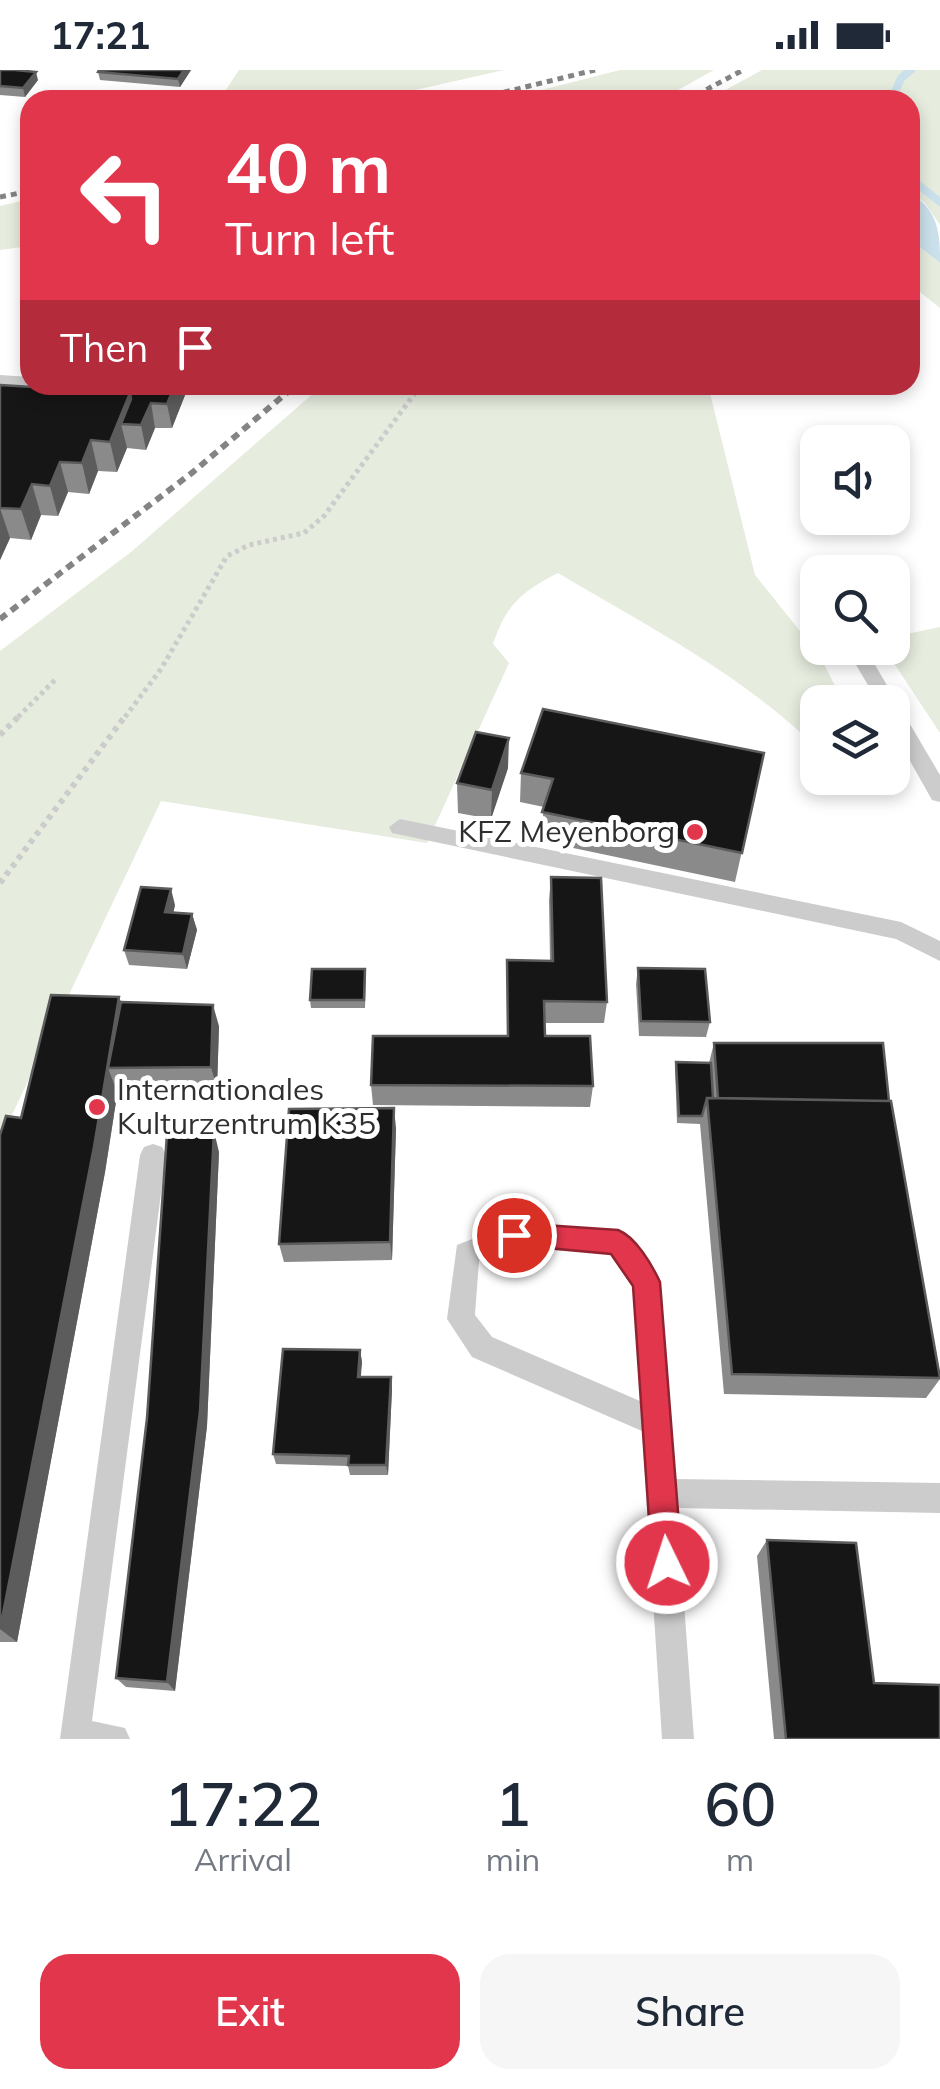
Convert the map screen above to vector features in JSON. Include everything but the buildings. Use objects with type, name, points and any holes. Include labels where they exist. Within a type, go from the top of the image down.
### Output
[{"type":"lane","points":[[910,742],[940,794]]},
{"type":"lane","points":[[400,827],[901,931],[940,952]]},
{"type":"lane","points":[[114,1739],[74,1736],[153,1155]]},
{"type":"lane","points":[[657,1423],[482,1347],[461,1319],[466,1254],[514,1235],[618,1242],[646,1282],[657,1423],[662,1493],[678,1739]]},
{"type":"lane","points":[[662,1493],[940,1498]]},
{"type":"path","points":[[0,884],[161,670],[227,556],[249,545],[304,533],[324,516],[413,395]]},
{"type":"path","points":[[0,736],[55,680]]},
{"type":"shaded area","points":[[239,70],[504,70],[415,90],[226,90]]},
{"type":"shaded area","points":[[620,70],[714,70],[678,90],[541,90]]},
{"type":"shaded area","points":[[762,70],[940,70],[940,225],[920,199],[920,90],[725,90]]},
{"type":"shaded area","points":[[20,201],[20,247],[0,250],[0,206]]},
{"type":"shaded area","points":[[920,247],[940,263],[940,308],[920,292]]},
{"type":"shaded area","points":[[312,395],[710,395],[755,575],[800,631],[800,665],[824,665],[834,685],[800,685],[800,733],[726,675],[558,573],[525,594],[503,619],[493,644],[509,663],[427,843],[161,801],[0,1140],[0,651],[131,552]]},
{"type":"shaded area","points":[[940,627],[940,733],[895,665],[910,665],[910,633]]},
{"type":"water","points":[[920,201],[936,223],[940,263],[920,247]]},
{"type":"waterway","points":[[896,90],[901,78],[911,70]]},
{"type":"waterway","points":[[920,186],[940,202]]},
{"type":"railway","points":[[513,90],[595,70]]},
{"type":"railway","points":[[706,90],[743,70]]},
{"type":"railway","points":[[0,197],[20,193]]},
{"type":"railway","points":[[0,619],[193,472],[284,395]]},
{"type":"place","name":"KFZ Meyenborg","points":[[695,832]]},
{"type":"place","name":"Internationales Kulturzentrum K35","points":[[97,1107]]},
{"type":"route","points":[[514,1235],[618,1242],[646,1282],[667,1563]]}]
